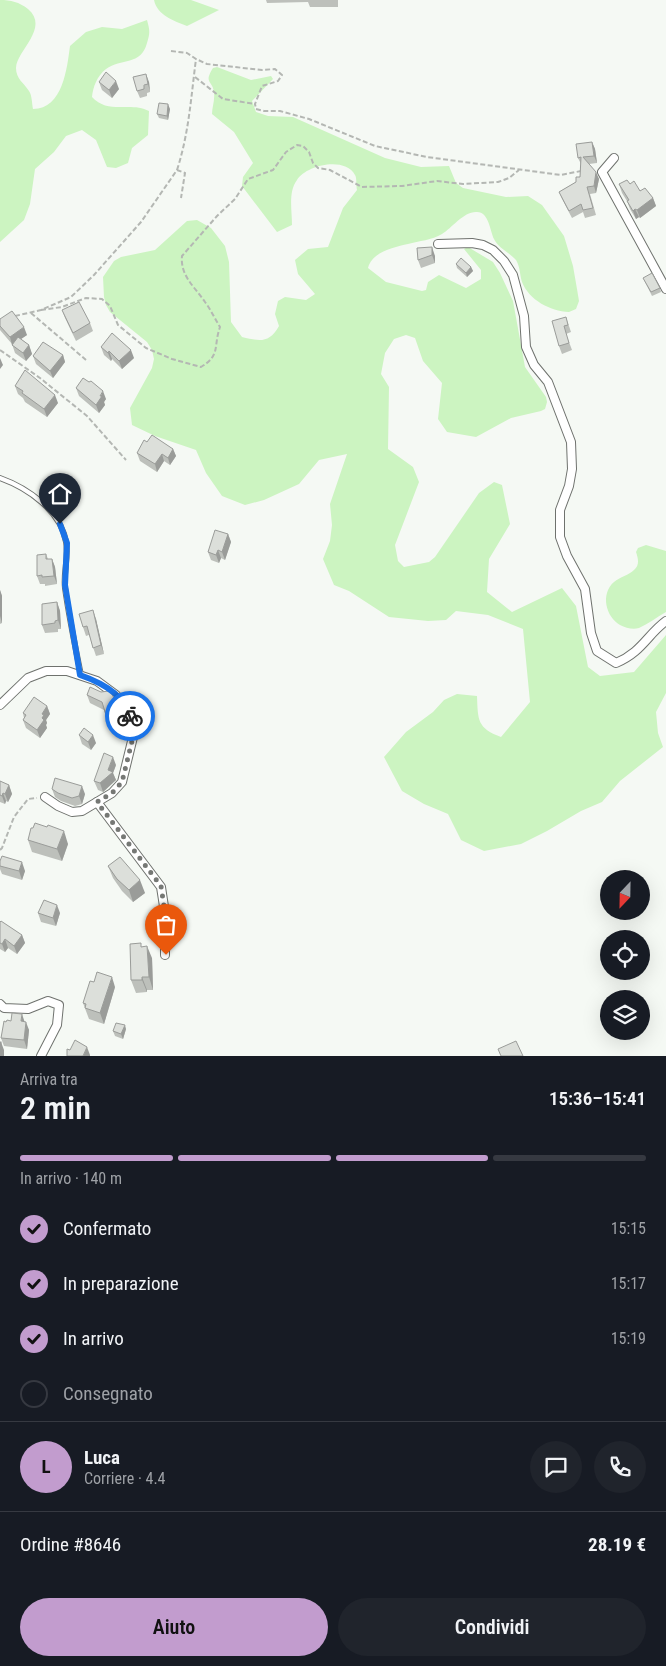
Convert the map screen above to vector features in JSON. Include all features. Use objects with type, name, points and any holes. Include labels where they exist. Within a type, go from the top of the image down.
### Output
[{"type":"street","points":[[614,158],[602,172],[666,289]]},
{"type":"street","points":[[438,244],[472,243],[483,245],[493,250],[504,261],[513,275],[524,316],[526,348],[534,365],[548,382],[571,442],[572,468],[569,486],[560,510],[560,537],[567,556],[585,589],[591,633],[597,651],[616,663],[622,661],[642,646],[666,621]]},
{"type":"street","points":[[0,704],[28,678],[46,671],[67,671],[98,681],[116,695],[128,710],[134,733],[122,782],[112,793],[82,811],[72,812],[58,806],[45,797]]},
{"type":"street","points":[[97,802],[161,886],[165,913],[166,955]]},
{"type":"street","points":[[0,1004],[4,1008],[28,1009],[48,1001],[59,1005],[56,1025],[41,1056]]},
{"type":"lane","points":[[0,478],[42,502],[60,524],[67,543],[65,585],[80,675]]},
{"type":"path","points":[[171,51],[187,53],[196,60],[208,64],[262,70],[275,69],[282,75],[278,81],[262,86],[255,104],[256,109],[280,111],[309,119],[375,146],[427,157],[561,176],[583,170]]},
{"type":"path","points":[[41,310],[70,297],[94,275],[141,222],[177,170],[185,144],[196,60]]},
{"type":"path","points":[[194,76],[223,99],[255,104]]},
{"type":"path","points":[[8,318],[62,307],[86,298],[102,300],[110,306],[118,325],[146,348],[172,359],[185,361],[201,367],[211,361],[216,352],[216,338],[220,327],[205,302],[184,274],[182,256],[217,216],[235,199],[248,179],[273,170],[286,152],[297,145],[304,146],[309,152],[312,163],[318,168],[330,170],[362,187],[402,186],[437,181],[462,184],[498,182],[509,178],[518,170]]},
{"type":"path","points":[[177,170],[185,172],[181,198]]},
{"type":"path","points":[[30,313],[86,360]]},
{"type":"path","points":[[0,350],[40,378],[86,416],[126,460]]},
{"type":"path","points":[[0,850],[14,817],[28,799],[45,797]]},
{"type":"green space","points":[[0,0],[11,1],[21,5],[34,16],[36,24],[34,31],[21,54],[16,68],[19,78],[30,93],[33,109],[43,107],[57,95],[65,76],[70,46],[86,32],[102,27],[122,29],[147,20],[149,37],[144,50],[135,58],[106,69],[96,82],[92,97],[98,102],[112,107],[135,107],[149,111],[148,135],[132,148],[128,163],[116,168],[107,167],[96,140],[82,130],[66,136],[54,152],[35,169],[30,204],[24,220],[0,242]]},
{"type":"green space","points":[[154,0],[191,0],[219,10],[187,26],[162,14]]},
{"type":"green space","points":[[217,67],[251,80],[271,76],[273,79],[252,101],[256,112],[268,116],[293,117],[385,158],[421,167],[449,166],[456,183],[463,188],[506,197],[528,196],[542,205],[564,236],[573,266],[579,301],[576,309],[569,312],[548,307],[530,294],[522,282],[516,260],[496,242],[487,218],[477,212],[467,214],[434,238],[384,251],[370,262],[368,268],[386,282],[422,291],[426,290],[428,282],[439,275],[466,288],[481,279],[481,270],[464,249],[468,247],[493,262],[513,301],[525,367],[546,397],[547,402],[545,409],[541,411],[511,418],[476,437],[447,432],[438,419],[442,383],[423,361],[415,338],[406,335],[394,339],[385,353],[381,374],[389,387],[388,449],[413,467],[419,482],[395,545],[398,561],[404,567],[429,562],[435,557],[479,493],[494,482],[502,485],[510,524],[489,559],[487,592],[512,612],[562,588],[576,606],[588,667],[600,676],[634,672],[666,635],[666,693],[656,712],[658,733],[663,747],[620,781],[602,802],[581,811],[521,844],[484,851],[461,840],[448,814],[424,804],[402,791],[384,757],[406,732],[433,712],[444,700],[457,694],[477,696],[480,722],[487,730],[501,737],[530,702],[523,629],[488,615],[456,611],[446,620],[428,621],[389,617],[349,591],[334,585],[323,559],[330,541],[332,525],[330,504],[347,454],[319,460],[299,484],[264,500],[245,505],[222,496],[206,473],[196,450],[155,436],[132,425],[130,408],[152,368],[154,359],[152,350],[147,342],[110,312],[106,305],[103,277],[114,261],[121,257],[155,250],[187,221],[197,220],[211,228],[225,246],[229,262],[231,322],[242,337],[263,340],[271,336],[279,326],[275,314],[278,301],[285,297],[306,300],[315,294],[298,274],[295,260],[308,249],[328,247],[343,208],[357,190],[355,175],[350,169],[343,166],[335,164],[326,165],[308,170],[297,180],[292,190],[292,225],[277,232],[242,186],[243,177],[253,163],[234,132],[212,114],[214,93],[209,77],[213,68]]},
{"type":"green space","points":[[646,545],[666,551],[666,612],[646,625],[634,629],[620,625],[611,617],[606,605],[606,599],[607,593],[614,582],[636,568],[638,561],[636,552],[638,548]]},
{"type":"building","points":[[106,72],[116,81],[109,90],[99,82]]},
{"type":"building","points":[[146,74],[148,84],[144,85],[144,89],[137,91],[133,77]]},
{"type":"building","points":[[159,103],[168,104],[167,116],[157,114]]},
{"type":"building","points":[[592,142],[594,156],[583,157],[596,172],[594,186],[587,187],[593,208],[583,210],[581,204],[569,211],[559,192],[576,182],[576,177],[580,177],[581,157],[578,158],[576,144]]},
{"type":"building","points":[[627,180],[630,184],[634,181],[640,191],[645,188],[653,198],[637,210],[633,211],[627,201],[629,200],[619,184]]},
{"type":"building","points":[[432,247],[432,255],[418,260],[417,248]]},
{"type":"building","points":[[461,258],[471,267],[466,273],[456,264]]},
{"type":"building","points":[[652,273],[660,288],[651,292],[643,278]]},
{"type":"building","points":[[79,302],[90,323],[73,333],[62,310]]},
{"type":"building","points":[[12,311],[24,327],[10,337],[0,326],[0,319]]},
{"type":"building","points":[[566,317],[568,325],[564,326],[569,343],[559,346],[552,321]]},
{"type":"building","points":[[112,333],[131,350],[119,361],[109,351],[108,353],[101,347]]},
{"type":"building","points":[[18,337],[29,345],[23,353],[12,345]]},
{"type":"building","points":[[43,342],[63,355],[50,371],[33,356]]},
{"type":"building","points":[[25,370],[55,395],[44,409],[15,386]]},
{"type":"building","points":[[83,378],[89,382],[91,381],[103,391],[96,405],[76,388]]},
{"type":"building","points":[[152,435],[173,449],[168,458],[162,454],[155,464],[137,453],[144,440],[147,442]]},
{"type":"building","points":[[215,530],[228,534],[222,552],[218,550],[216,555],[208,552]]},
{"type":"building","points":[[46,554],[46,559],[52,559],[54,576],[37,576],[37,555]]},
{"type":"building","points":[[57,602],[58,620],[55,623],[42,625],[42,604]]},
{"type":"building","points":[[93,610],[101,645],[93,648],[87,626],[83,627],[79,614]]},
{"type":"building","points":[[90,687],[101,692],[109,691],[113,696],[118,711],[106,715],[102,702],[87,695]]},
{"type":"building","points":[[34,697],[47,706],[42,714],[44,715],[42,718],[44,720],[37,730],[23,720],[26,715],[23,713]]},
{"type":"building","points":[[84,728],[93,735],[88,742],[79,735]]},
{"type":"building","points":[[104,753],[113,757],[108,770],[113,772],[100,783],[94,781]]},
{"type":"building","points":[[55,778],[82,786],[79,796],[72,798],[52,789]]},
{"type":"building","points":[[0,781],[9,785],[2,796],[0,795]]},
{"type":"building","points":[[35,823],[47,827],[48,825],[64,831],[57,849],[28,840],[31,828],[33,828]]},
{"type":"building","points":[[2,856],[22,862],[19,871],[0,866]]},
{"type":"building","points":[[120,857],[140,880],[129,890],[117,879],[108,866]]},
{"type":"building","points":[[44,900],[57,905],[53,918],[38,913]]},
{"type":"building","points":[[1,921],[22,935],[14,946],[5,939],[2,944],[0,943]]},
{"type":"building","points":[[141,943],[141,947],[147,946],[149,977],[142,977],[142,980],[131,980],[130,944]]},
{"type":"building","points":[[97,972],[112,977],[100,1013],[85,1008],[86,1004],[83,1003],[90,981],[94,982]]},
{"type":"building","points":[[12,1013],[22,1014],[21,1021],[26,1022],[24,1040],[1,1038],[4,1021],[11,1021]]},
{"type":"building","points":[[116,1023],[125,1025],[121,1034],[113,1031]]},
{"type":"building","points":[[75,1040],[87,1047],[83,1056],[67,1056],[67,1049],[70,1050]]},
{"type":"building","points":[[516,1041],[523,1056],[501,1056],[498,1049]]},
{"type":"way so far","points":[[130,716],[134,733],[122,782],[112,793],[97,802],[161,886],[165,913],[166,955]]},
{"type":"route","points":[[60,524],[67,543],[65,585],[80,675],[98,681],[116,695],[128,710],[130,716]]}]
